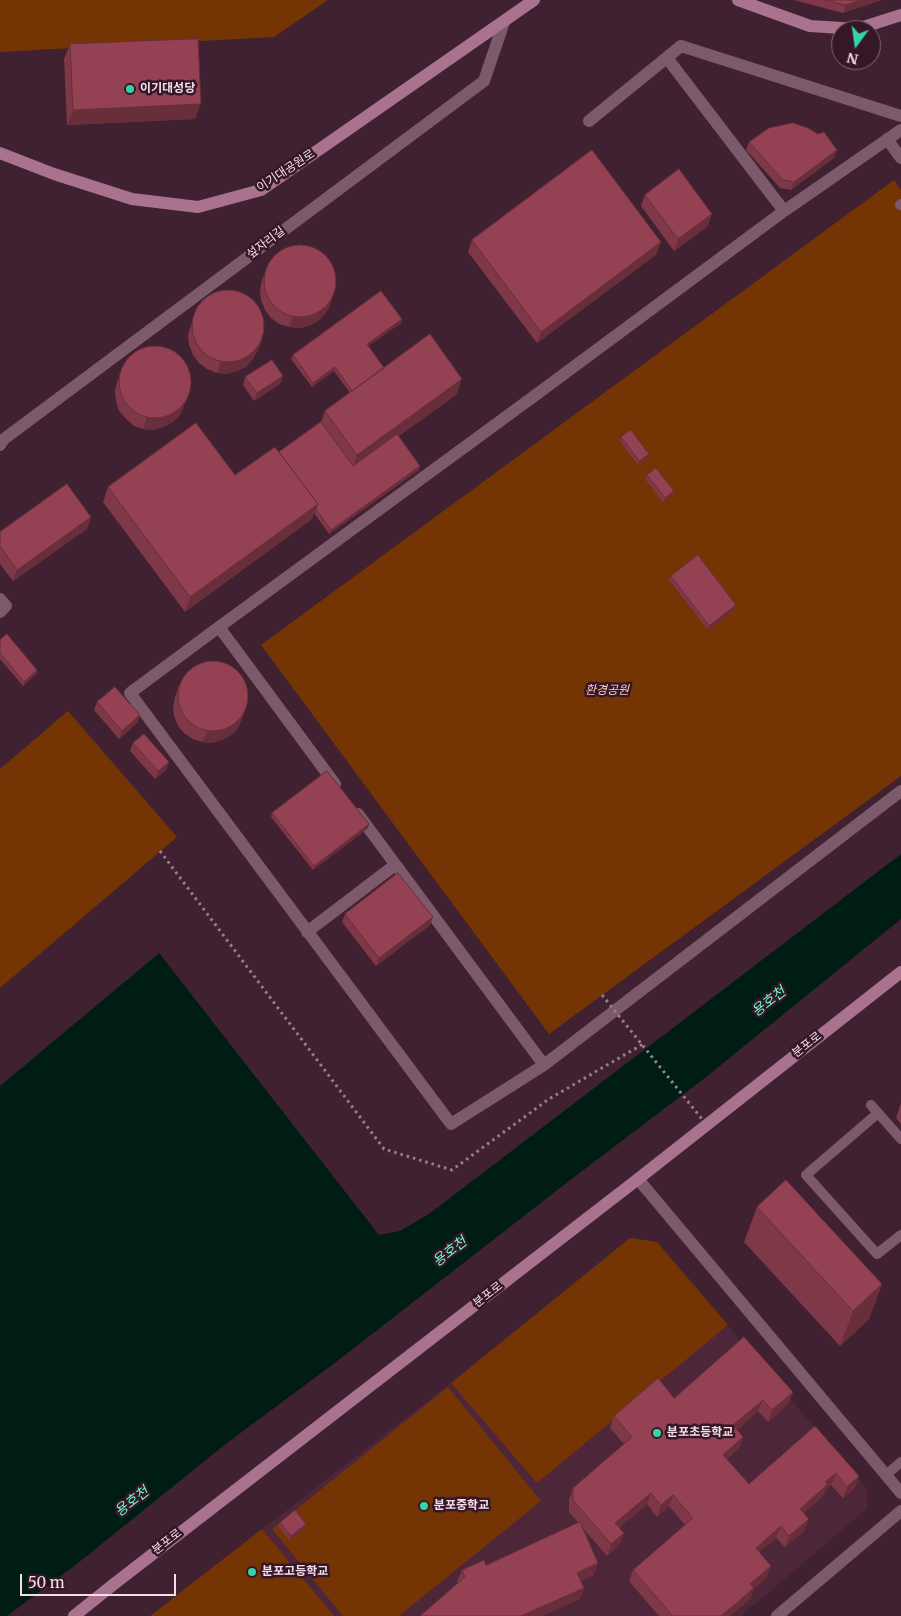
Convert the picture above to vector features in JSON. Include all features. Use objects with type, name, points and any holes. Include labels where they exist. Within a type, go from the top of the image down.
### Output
[{"type":"main road","name":"이기대공원로","points":[[0,153],[54,174],[132,199],[198,207],[261,190],[534,0]]},
{"type":"main road","points":[[738,0],[810,26],[856,29],[899,14]]},
{"type":"main road","name":"분포로","points":[[74,1616],[638,1179],[901,972]]},
{"type":"street","name":"섶자리길","points":[[0,445],[4,439],[484,81],[504,22]]},
{"type":"street","points":[[589,121],[681,46],[901,116]]},
{"type":"street","points":[[667,58],[784,211]]},
{"type":"street","points":[[901,130],[784,211],[130,693],[451,1124],[544,1065],[901,791]]},
{"type":"street","points":[[888,139],[901,158]]},
{"type":"street","points":[[0,599],[6,606],[0,612]]},
{"type":"street","points":[[219,627],[544,1065]]},
{"type":"street","points":[[307,932],[395,865]]},
{"type":"street","points":[[638,1179],[901,1493]]},
{"type":"street","points":[[778,1616],[901,1511]]},
{"type":"lane","points":[[901,1139],[875,1109],[806,1175],[878,1254],[901,1235]]},
{"type":"lane","points":[[886,1475],[901,1462]]},
{"type":"path","points":[[602,996],[706,1124]]},
{"type":"shaded area","points":[[630,1238],[657,1242],[867,1489],[867,1509],[741,1616],[150,1616],[451,1383]]},
{"type":"green space","points":[[0,0],[328,0],[274,37],[0,52]]},
{"type":"green space","name":"환경공원","points":[[894,180],[901,190],[901,776],[549,1034],[261,645]]},
{"type":"green space","points":[[68,711],[177,837],[0,988],[0,769]]},
{"type":"green space","points":[[630,1238],[657,1242],[728,1325],[537,1483],[451,1383]]},
{"type":"green space","name":"분포중학교","points":[[448,1387],[541,1501],[399,1616],[343,1616],[272,1529]]},
{"type":"green space","name":"분포고등학교","points":[[262,1529],[334,1616],[150,1616]]},
{"type":"water","name":"용호천","points":[[901,854],[901,919],[706,1077],[336,1362],[227,1443],[78,1563],[7,1616],[0,1616],[0,1086],[159,953],[379,1235],[400,1231],[429,1214]]},
{"type":"building","points":[[826,0],[861,0],[846,5]]},
{"type":"building","name":"이기대성당","points":[[198,39],[201,104],[73,110],[70,44]]},
{"type":"building","points":[[793,123],[818,134],[824,132],[837,150],[794,182],[783,180],[749,142],[769,128]]},
{"type":"building","points":[[592,150],[661,242],[541,332],[472,240]]},
{"type":"building","points":[[679,169],[712,214],[678,239],[645,195]]},
{"type":"building","points":[[300,245],[320,251],[330,261],[336,281],[330,301],[320,311],[300,317],[280,311],[270,301],[264,281],[270,261],[280,251]]},
{"type":"building","points":[[228,290],[248,296],[258,306],[264,326],[258,346],[248,356],[228,362],[208,356],[198,346],[192,326],[198,306],[208,296]]},
{"type":"building","points":[[381,291],[402,319],[367,344],[384,368],[352,391],[335,367],[313,383],[293,355]]},
{"type":"building","points":[[430,334],[462,379],[357,455],[325,411]]},
{"type":"building","points":[[155,346],[175,352],[185,362],[191,382],[185,402],[175,412],[155,418],[135,412],[125,402],[119,382],[125,362],[135,352]]},
{"type":"building","points":[[272,360],[283,376],[257,393],[245,377]]},
{"type":"building","points":[[321,422],[353,466],[397,434],[420,466],[331,530],[316,509],[318,504],[279,452]]},
{"type":"building","points":[[196,423],[235,475],[275,447],[318,504],[190,597],[108,487]]},
{"type":"building","points":[[631,430],[649,454],[639,461],[621,437]]},
{"type":"building","points":[[656,468],[674,491],[665,498],[647,475]]},
{"type":"building","points":[[67,484],[91,517],[17,570],[0,546],[0,532]]},
{"type":"building","points":[[698,555],[736,605],[709,626],[671,576]]},
{"type":"building","points":[[7,634],[37,670],[24,682],[0,653],[0,640]]},
{"type":"building","points":[[213,661],[226,664],[238,671],[245,683],[248,696],[245,709],[238,721],[226,728],[213,731],[200,728],[188,721],[181,709],[178,696],[181,683],[188,671],[200,664]]},
{"type":"building","points":[[115,687],[140,715],[122,731],[97,702]]},
{"type":"building","points":[[144,734],[169,762],[158,771],[133,743]]},
{"type":"building","points":[[327,771],[369,824],[314,866],[272,813]]},
{"type":"building","points":[[398,873],[433,917],[379,958],[345,914]]},
{"type":"building","points":[[786,1180],[882,1284],[853,1311],[757,1207]]},
{"type":"building","points":[[744,1337],[793,1392],[772,1410],[763,1400],[733,1425],[743,1437],[723,1455],[749,1484],[815,1426],[859,1476],[847,1487],[836,1473],[825,1482],[828,1484],[800,1509],[809,1519],[789,1536],[781,1526],[756,1548],[771,1566],[750,1584],[754,1588],[721,1616],[673,1616],[633,1570],[693,1518],[673,1495],[661,1505],[651,1493],[615,1523],[624,1533],[611,1544],[573,1500],[573,1488],[632,1437],[614,1416],[658,1378],[674,1398]]},
{"type":"building","points":[[295,1510],[306,1524],[291,1536],[280,1523]]},
{"type":"building","points":[[580,1522],[598,1563],[577,1573],[584,1588],[521,1616],[420,1616],[465,1577],[462,1570],[484,1560],[486,1565]]},
{"type":"place","name":"이기대성당","points":[[130,89]]},
{"type":"place","name":"분포초등학교","points":[[657,1433]]},
{"type":"place","name":"분포중학교","points":[[424,1506]]},
{"type":"place","name":"분포고등학교","points":[[252,1572]]}]
